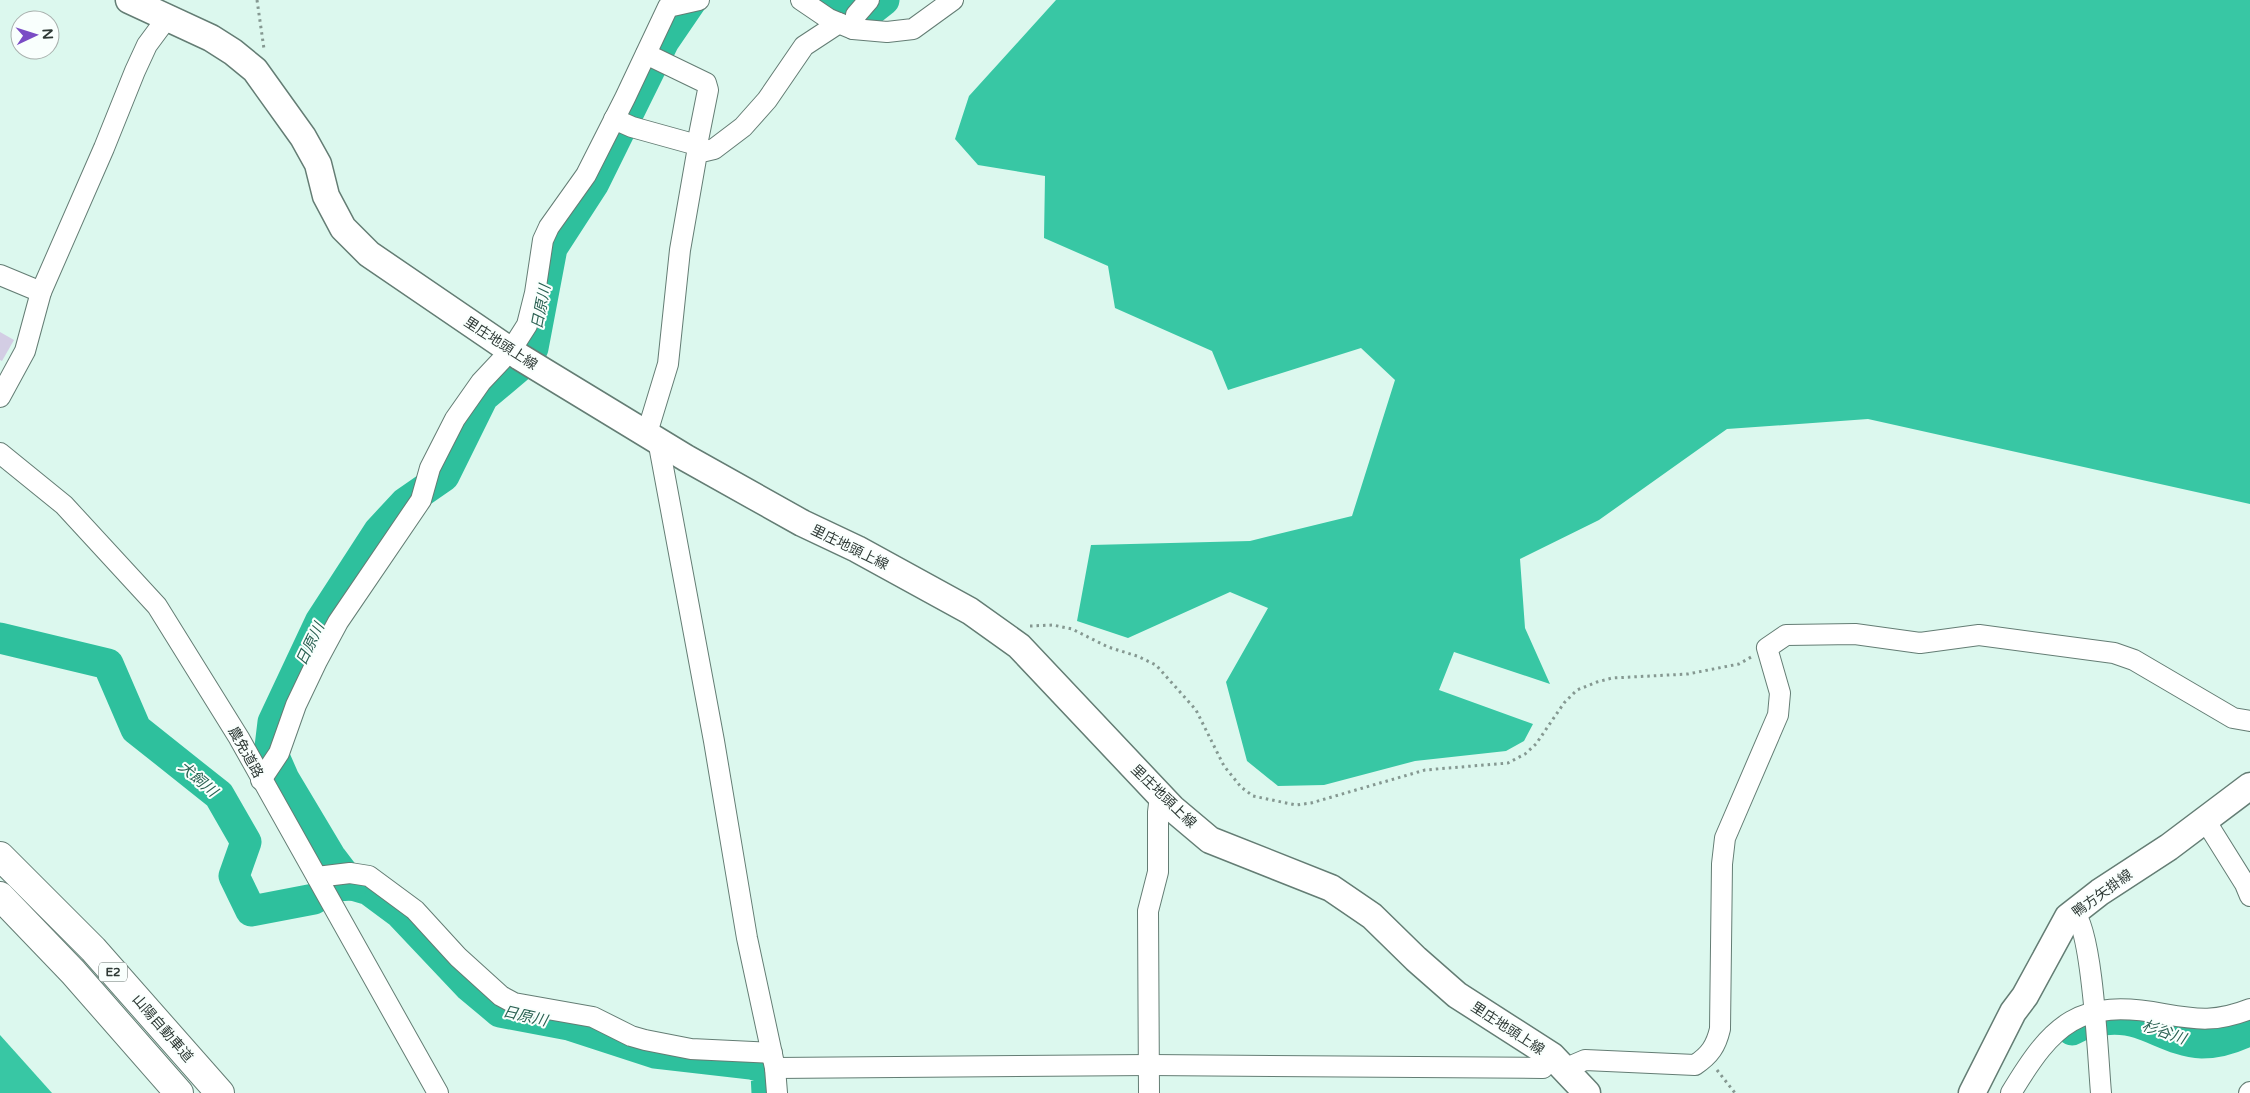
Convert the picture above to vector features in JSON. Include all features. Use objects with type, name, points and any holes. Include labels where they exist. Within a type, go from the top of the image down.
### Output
[{"type":"highway","name":"山陽自動車道","points":[[0,856],[94,950],[220,1093]]},
{"type":"highway","name":"E2","points":[[0,896],[74,972],[179,1093]]},
{"type":"main road","name":"里庄地頭上線","points":[[129,0],[211,38],[255,70],[303,137],[314,158],[326,196],[342,228],[369,254],[521,357],[652,437],[802,523],[881,561],[970,612],[1020,646],[1160,796],[1210,840],[1331,888],[1372,916],[1416,959],[1457,995],[1558,1062],[1587,1093]]},
{"type":"main road","name":"鴨方矢掛線","points":[[1972,1093],[2013,1012],[2025,996],[2068,917],[2250,786]]},
{"type":"street","points":[[801,0],[829,19],[856,15],[887,32],[913,29],[953,0]]},
{"type":"street","points":[[270,768],[296,705],[317,661],[338,622],[424,490],[434,460],[456,419],[481,382],[521,357],[535,294],[543,240],[549,227],[622,122],[652,57],[668,7],[684,1]]},
{"type":"street","points":[[622,122],[697,149],[714,149],[743,127],[767,100],[804,46],[856,15]]},
{"type":"street","points":[[0,397],[25,351],[41,292],[104,148],[134,71],[147,45],[167,18]]},
{"type":"street","points":[[652,57],[706,84],[708,90],[680,250],[668,364],[652,437],[714,741],[747,938],[774,1061],[776,1093]]},
{"type":"street","points":[[0,275],[41,292]]},
{"type":"street","name":"農免道路","points":[[0,453],[64,505],[157,606],[239,738],[270,768],[324,884],[438,1093]]},
{"type":"street","points":[[324,884],[350,873],[369,876],[416,910],[458,957],[501,996],[514,1003],[593,1017],[631,1036],[645,1040],[774,1061],[1543,1068],[1558,1062],[1585,1060],[1695,1064],[1707,1057],[1717,1044],[1720,1029],[1722,864],[1726,838],[1778,715],[1780,694],[1767,648],[1786,636],[1855,634],[1920,643],[1979,635],[2114,653],[2134,660],[2232,718],[2250,721]]},
{"type":"street","points":[[1149,1093],[1148,911],[1158,872],[1160,796]]},
{"type":"street","points":[[2205,820],[2245,884],[2250,896]]},
{"type":"street","points":[[2074,912],[2078,916],[2086,946],[2095,1017],[2101,1093]]},
{"type":"street","points":[[2011,1093],[2052,1035],[2082,1015],[2095,1017],[2130,1009],[2194,1020],[2219,1018],[2250,1009]]},
{"type":"path","points":[[255,70],[266,59],[257,0]]},
{"type":"path","points":[[1027,625],[1034,628],[1053,625],[1072,629],[1108,647],[1137,656],[1156,665],[1196,710],[1224,766],[1240,787],[1253,796],[1296,805],[1311,803],[1425,770],[1508,763],[1526,754],[1536,744],[1564,703],[1577,690],[1612,678],[1688,674],[1739,664],[1767,648]]},
{"type":"path","points":[[1707,1057],[1735,1093]]},
{"type":"green space","points":[[1056,0],[2250,0],[2250,504],[1868,419],[1727,429],[1599,520],[1520,559],[1525,628],[1550,684],[1454,652],[1439,690],[1533,724],[1524,741],[1506,751],[1415,761],[1324,785],[1278,786],[1247,761],[1226,682],[1268,608],[1230,592],[1128,638],[1077,621],[1091,545],[1250,541],[1352,516],[1395,380],[1361,348],[1228,390],[1212,351],[1115,308],[1108,266],[1044,238],[1045,176],[978,165],[955,139],[969,96]]},
{"type":"green space","points":[[0,1035],[52,1093],[0,1093]]},
{"type":"building","points":[[0,332],[14,340],[2,361],[0,360]]},
{"type":"waterway","name":"日原川","points":[[692,0],[664,41],[594,183],[552,248],[533,348],[527,360],[483,397],[444,476],[405,503],[379,531],[320,622],[273,722],[270,747],[284,779],[330,856],[352,885],[369,890],[400,913],[469,986],[500,1012],[569,1025],[655,1053],[751,1064],[761,1067],[766,1073],[767,1093]]},
{"type":"waterway","name":"日原川","points":[[834,0],[850,9],[870,11],[884,0]]},
{"type":"waterway","name":"犬飼川","points":[[0,638],[108,664],[136,729],[219,795],[246,842],[234,876],[251,911],[314,899],[336,886],[352,885]]},
{"type":"waterway","name":"杉谷川","points":[[2072,1030],[2087,1023],[2113,1019],[2139,1023],[2185,1040],[2202,1043],[2227,1039],[2250,1030]]}]
